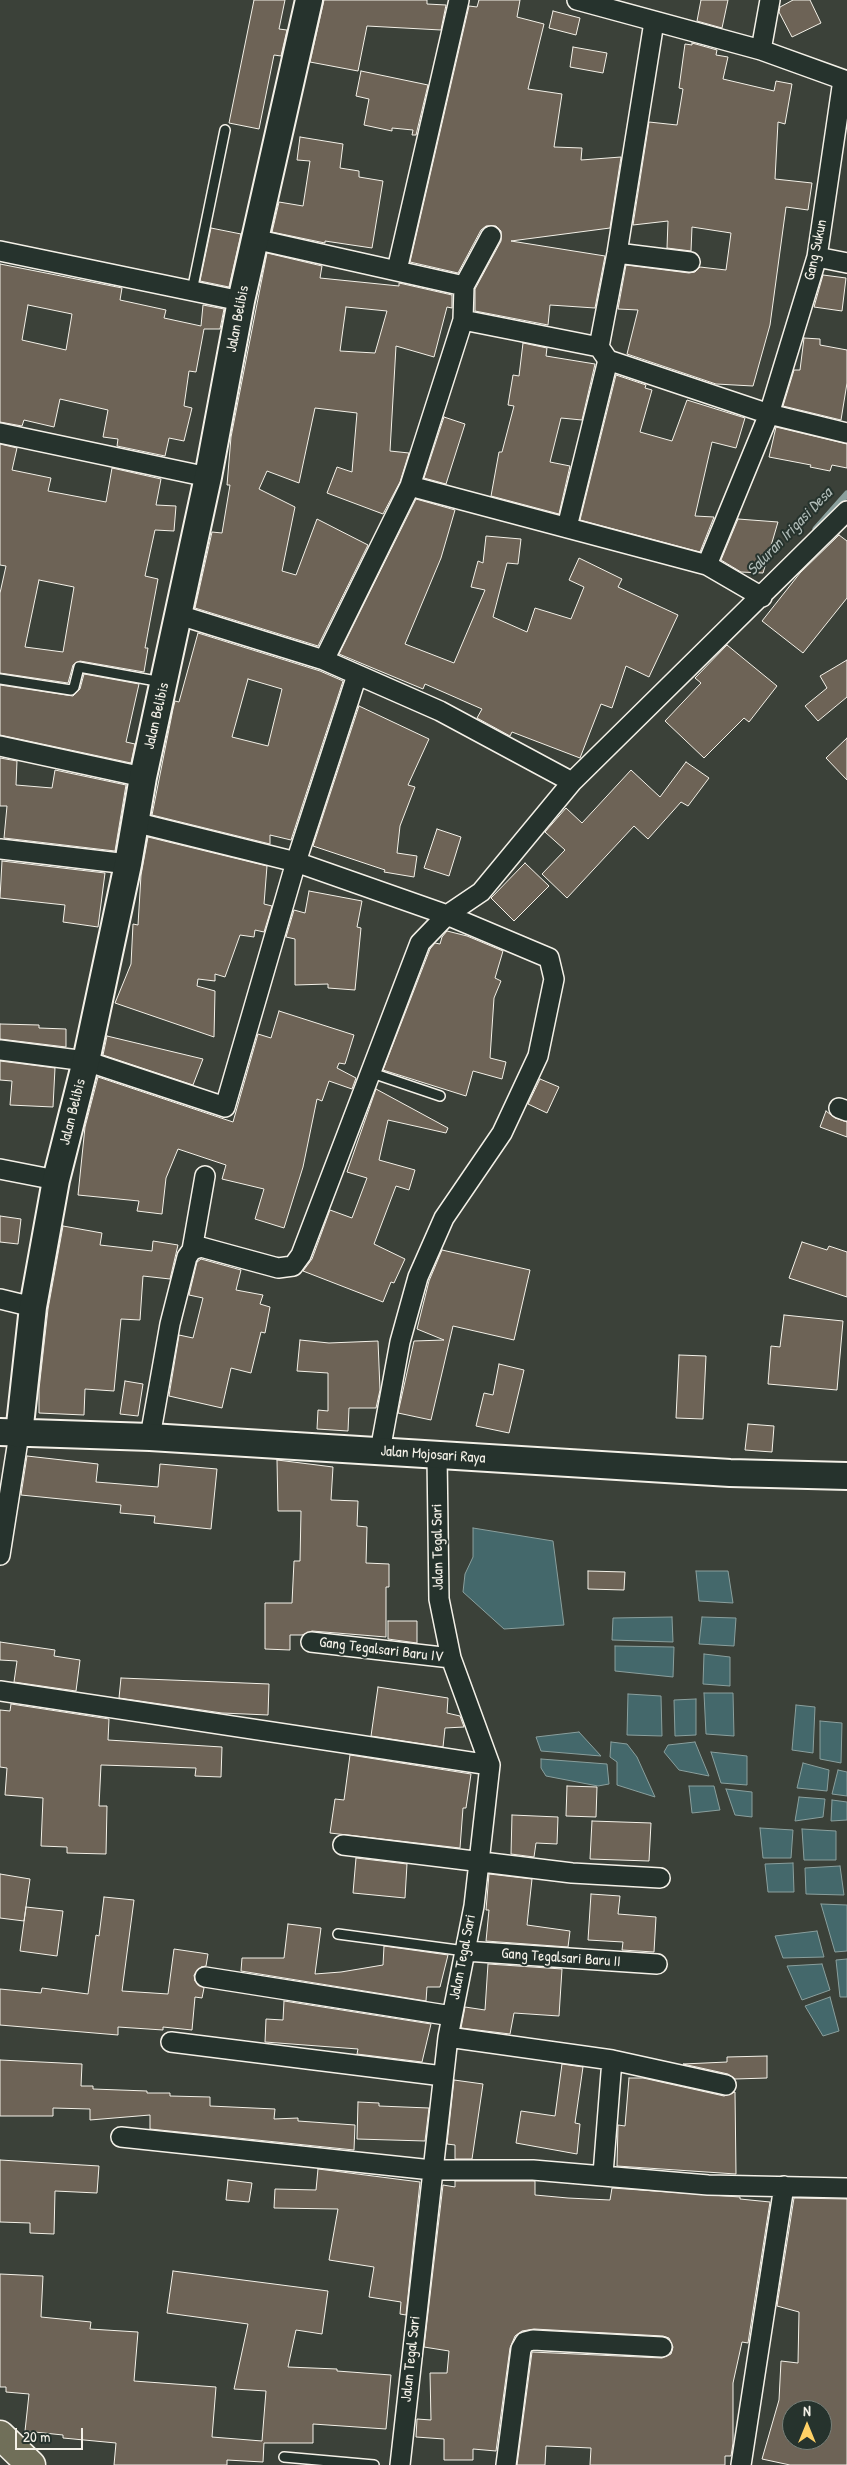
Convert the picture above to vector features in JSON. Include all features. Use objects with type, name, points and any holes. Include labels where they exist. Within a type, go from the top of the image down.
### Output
[{"type":"street","name":"Jalan Belibis","points":[[9,1433],[56,1180],[86,1062],[128,864],[143,777],[208,477],[240,301],[309,0]]},
{"type":"street","points":[[397,270],[459,0]]},
{"type":"street","points":[[577,0],[761,50],[845,81]]},
{"type":"street","points":[[761,50],[770,0]]},
{"type":"street","points":[[567,527],[604,354],[617,252],[654,22]]},
{"type":"street","name":"Gang Sukun","points":[[707,565],[769,414],[817,257],[845,81]]},
{"type":"street","points":[[324,660],[410,486],[462,320],[464,286],[491,236]]},
{"type":"street","points":[[254,239],[464,286]]},
{"type":"street","points":[[0,251],[240,301]]},
{"type":"street","points":[[617,252],[690,262]]},
{"type":"street","points":[[817,257],[847,262]]},
{"type":"street","points":[[462,320],[604,354],[769,414],[847,433]]},
{"type":"street","points":[[0,433],[208,477]]},
{"type":"street","points":[[410,486],[707,565],[762,597]]},
{"type":"street","points":[[192,1250],[201,1247],[278,1268],[293,1266],[301,1255],[420,942],[447,915],[481,892],[572,782],[847,512]]},
{"type":"street","points":[[179,615],[324,660],[440,711],[572,782]]},
{"type":"street","points":[[0,1050],[86,1062],[225,1107],[296,862],[357,675]]},
{"type":"street","points":[[0,746],[143,777]]},
{"type":"street","points":[[134,822],[296,862],[447,915],[549,958],[554,979],[538,1056],[502,1133],[444,1218],[418,1277],[400,1342],[380,1452]]},
{"type":"street","points":[[0,849],[128,864]]},
{"type":"street","points":[[0,1169],[56,1180]]},
{"type":"street","points":[[150,1437],[170,1324],[187,1257],[192,1250],[206,1176]]},
{"type":"street","points":[[0,1299],[33,1307]]},
{"type":"street","points":[[0,1555],[9,1433]]},
{"type":"street","name":"Jalan Mojosari Raya","points":[[9,1433],[150,1437],[437,1456],[730,1472],[847,1476]]},
{"type":"street","name":"Jalan Tegal Sari","points":[[400,2465],[448,2037],[474,1906],[490,1765],[451,1658],[439,1599],[437,1456]]},
{"type":"street","name":"Gang Tegalsari Baru IV","points":[[311,1642],[451,1658]]},
{"type":"street","points":[[0,1691],[490,1765]]},
{"type":"street","points":[[343,1845],[479,1860],[572,1873],[660,1878]]},
{"type":"street","name":"Gang Tegalsari Baru II","points":[[465,1952],[657,1964]]},
{"type":"street","points":[[205,1977],[452,2016]]},
{"type":"street","points":[[448,2037],[612,2060],[726,2085]]},
{"type":"street","points":[[172,2042],[443,2076]]},
{"type":"street","points":[[602,2174],[612,2060]]},
{"type":"street","points":[[120,2137],[432,2170],[534,2170],[602,2174],[708,2185],[847,2188]]},
{"type":"street","points":[[741,2465],[784,2186]]},
{"type":"street","points":[[506,2465],[520,2349],[525,2342],[533,2340],[662,2347]]},
{"type":"lane","points":[[192,291],[225,130]]},
{"type":"lane","points":[[0,679],[71,690],[74,687],[79,667],[164,682]]},
{"type":"lane","points":[[372,1072],[440,1096]]},
{"type":"lane","points":[[338,1934],[465,1952]]},
{"type":"lane","points":[[284,2457],[374,2465]]},
{"type":"water","points":[[473,1528],[553,1541],[564,1625],[504,1629],[463,1592],[465,1574],[473,1557]]},
{"type":"water","points":[[696,1571],[728,1571],[733,1603],[699,1601]]},
{"type":"water","points":[[672,1617],[673,1642],[612,1640],[613,1618]]},
{"type":"water","points":[[702,1617],[736,1618],[734,1646],[699,1644]]},
{"type":"water","points":[[615,1646],[674,1647],[673,1677],[615,1671]]},
{"type":"water","points":[[704,1654],[730,1657],[730,1686],[703,1684]]},
{"type":"water","points":[[704,1693],[733,1693],[734,1736],[706,1734]]},
{"type":"water","points":[[628,1694],[661,1696],[662,1736],[627,1735]]},
{"type":"water","points":[[696,1699],[696,1735],[675,1736],[674,1700]]},
{"type":"water","points":[[796,1705],[815,1707],[813,1753],[792,1750]]},
{"type":"water","points":[[820,1721],[842,1723],[841,1763],[820,1759]]},
{"type":"water","points":[[579,1732],[601,1756],[541,1751],[536,1737]]},
{"type":"water","points":[[611,1742],[627,1744],[637,1757],[655,1797],[617,1785],[617,1762],[610,1757]]},
{"type":"water","points":[[695,1742],[709,1776],[679,1770],[664,1752],[668,1745]]},
{"type":"water","points":[[711,1752],[747,1756],[747,1785],[721,1783]]},
{"type":"water","points":[[541,1759],[607,1764],[609,1784],[598,1786],[546,1776],[541,1768]]},
{"type":"water","points":[[803,1763],[829,1770],[827,1791],[797,1788]]},
{"type":"water","points":[[838,1770],[847,1772],[847,1796],[832,1794]]},
{"type":"water","points":[[689,1786],[714,1786],[720,1810],[692,1813]]},
{"type":"water","points":[[726,1789],[752,1792],[752,1817],[735,1815]]},
{"type":"water","points":[[799,1797],[825,1799],[823,1817],[795,1821]]},
{"type":"water","points":[[832,1800],[847,1802],[847,1820],[831,1821]]},
{"type":"water","points":[[760,1828],[793,1830],[791,1858],[763,1858]]},
{"type":"water","points":[[802,1829],[836,1831],[836,1860],[804,1860]]},
{"type":"water","points":[[793,1863],[794,1892],[768,1892],[765,1864]]},
{"type":"water","points":[[840,1866],[844,1895],[806,1894],[805,1868]]},
{"type":"water","points":[[821,1904],[847,1905],[847,1951],[835,1952]]},
{"type":"water","points":[[817,1931],[824,1957],[783,1958],[775,1936]]},
{"type":"water","points":[[847,1959],[847,1997],[840,1997],[836,1960]]},
{"type":"water","points":[[822,1964],[830,1990],[802,2000],[787,1966]]},
{"type":"water","points":[[830,1997],[839,2031],[823,2036],[805,2006]]},
{"type":"building","points":[[254,0],[285,0],[279,29],[287,30],[281,56],[274,55],[259,129],[229,123]]},
{"type":"building","points":[[324,0],[427,0],[427,4],[446,5],[441,30],[367,26],[358,71],[310,62]]},
{"type":"building","points":[[479,0],[520,0],[517,17],[544,24],[528,89],[562,94],[554,147],[582,148],[581,160],[621,157],[610,228],[511,241],[605,256],[595,308],[550,305],[548,325],[475,311],[475,289],[501,241],[501,231],[496,226],[486,226],[481,230],[458,273],[410,262],[469,6],[477,7]]},
{"type":"building","points":[[701,0],[728,0],[722,28],[697,21]]},
{"type":"building","points":[[793,0],[810,0],[821,23],[792,37],[779,12],[780,7]]},
{"type":"building","points":[[553,11],[580,18],[576,35],[549,28]]},
{"type":"building","points":[[692,43],[717,50],[716,55],[728,57],[723,79],[774,91],[776,81],[792,84],[785,124],[778,122],[775,179],[812,183],[808,210],[786,207],[770,325],[753,386],[716,384],[627,354],[638,310],[618,309],[626,265],[689,273],[695,272],[700,267],[726,270],[731,233],[692,227],[691,251],[667,248],[668,221],[633,225],[649,122],[677,125],[683,89],[679,88],[685,44],[692,45]]},
{"type":"building","points":[[573,47],[607,53],[603,73],[570,67]]},
{"type":"building","points":[[361,71],[428,85],[416,135],[412,135],[413,130],[392,128],[392,131],[364,125],[369,99],[356,96]]},
{"type":"building","points":[[300,137],[343,144],[340,168],[359,171],[359,177],[383,181],[372,248],[325,241],[325,243],[272,232],[279,202],[303,206],[310,161],[297,160]]},
{"type":"building","points":[[211,228],[241,234],[229,287],[200,281]]},
{"type":"building","points":[[267,253],[322,266],[320,278],[399,286],[399,283],[452,295],[452,308],[447,307],[434,357],[396,346],[390,451],[409,453],[400,482],[383,514],[327,493],[337,467],[352,472],[357,413],[315,408],[299,483],[267,471],[259,489],[295,507],[282,571],[296,575],[317,519],[368,545],[318,646],[195,608],[212,532],[222,533],[230,485],[227,485],[231,437]],"holes":[[[346,307],[387,311],[375,353],[340,351]]]},
{"type":"building","points":[[0,264],[122,288],[120,300],[166,310],[164,318],[201,326],[203,305],[224,309],[220,329],[204,329],[196,372],[189,371],[184,406],[192,408],[184,441],[169,438],[165,456],[117,446],[118,439],[103,437],[108,410],[60,399],[54,427],[24,420],[22,426],[0,422]],"holes":[[[28,305],[72,314],[66,350],[22,340]]]},
{"type":"building","points":[[823,275],[846,278],[842,311],[814,307]]},
{"type":"building","points":[[804,338],[820,339],[820,345],[847,350],[847,383],[841,420],[783,406],[794,370],[800,370]]},
{"type":"building","points":[[523,343],[547,348],[546,356],[595,364],[582,420],[561,418],[550,462],[570,466],[559,514],[491,496],[499,452],[502,452],[514,406],[508,405],[513,375],[519,376]]},
{"type":"building","points":[[616,375],[646,385],[645,388],[652,390],[640,432],[672,441],[687,400],[745,418],[736,448],[712,442],[695,516],[714,517],[700,552],[580,520]]},
{"type":"building","points":[[444,417],[465,424],[446,484],[424,478]]},
{"type":"building","points":[[776,427],[847,444],[847,468],[832,465],[830,471],[810,467],[811,465],[769,457]]},
{"type":"building","points":[[0,444],[17,448],[12,470],[51,478],[48,491],[106,502],[112,468],[161,479],[156,505],[176,506],[174,531],[155,530],[145,576],[158,579],[145,648],[148,648],[144,672],[80,661],[73,665],[68,683],[0,673],[0,593],[6,566],[0,565]],"holes":[[[39,580],[74,587],[63,652],[25,647]]]},
{"type":"building","points":[[416,499],[455,510],[441,558],[405,644],[454,663],[485,590],[471,587],[478,561],[483,563],[486,536],[521,539],[518,564],[507,563],[493,617],[527,632],[535,608],[571,619],[584,587],[569,580],[579,558],[622,579],[618,587],[678,615],[649,677],[626,666],[612,708],[601,704],[580,758],[512,732],[510,736],[477,718],[482,709],[425,684],[423,689],[339,654]]},
{"type":"building","points":[[738,519],[778,522],[763,573],[741,572],[721,560]]},
{"type":"building","points":[[839,535],[847,541],[847,598],[803,653],[762,621],[800,573]]},
{"type":"building","points":[[198,633],[320,671],[343,681],[291,840],[270,835],[270,844],[152,815],[173,709],[175,701],[179,702]],"holes":[[[248,679],[282,689],[268,746],[232,737]]]},
{"type":"building","points":[[727,645],[777,686],[749,722],[744,718],[704,758],[665,721],[701,683],[695,678]]},
{"type":"building","points":[[847,660],[847,697],[818,721],[805,706],[827,688],[820,676]]},
{"type":"building","points":[[84,674],[139,684],[126,742],[135,744],[131,763],[0,735],[0,685],[73,696],[80,689]]},
{"type":"building","points":[[359,706],[429,739],[408,785],[415,787],[400,826],[397,853],[417,856],[414,877],[384,872],[385,870],[313,846]]},
{"type":"building","points":[[847,738],[847,780],[826,758]]},
{"type":"building","points":[[0,758],[17,761],[16,785],[52,788],[55,770],[126,785],[115,851],[4,838],[7,806],[0,806]]},
{"type":"building","points":[[686,762],[709,778],[688,806],[681,802],[648,839],[634,826],[567,898],[542,874],[565,850],[545,832],[566,808],[582,823],[631,770],[660,797]]},
{"type":"building","points":[[437,829],[461,837],[449,876],[424,868]]},
{"type":"building","points":[[148,837],[267,866],[264,904],[272,906],[264,932],[255,930],[254,937],[240,935],[225,977],[215,974],[215,981],[198,979],[197,986],[215,991],[214,1037],[115,1003],[131,964],[133,924],[138,925],[141,875]]},
{"type":"building","points":[[2,861],[105,873],[98,927],[63,922],[65,905],[0,898]]},
{"type":"building","points":[[525,863],[549,886],[514,921],[491,898]]},
{"type":"building","points":[[309,891],[362,901],[357,927],[361,928],[355,990],[328,988],[328,984],[295,985],[295,939],[286,937],[294,910],[305,913]]},
{"type":"building","points":[[447,931],[467,936],[503,951],[495,978],[501,981],[494,998],[490,1058],[506,1062],[502,1079],[473,1071],[466,1096],[383,1070],[430,949],[435,943],[440,944],[442,937]]},
{"type":"building","points":[[279,1011],[354,1035],[345,1064],[339,1063],[337,1068],[356,1078],[352,1089],[329,1081],[322,1101],[317,1099],[303,1167],[284,1228],[255,1219],[264,1189],[222,1179],[226,1165],[178,1149],[166,1178],[162,1214],[137,1211],[139,1201],[78,1195],[85,1127],[98,1077],[233,1122],[258,1034],[271,1038]]},
{"type":"building","points":[[0,1024],[39,1025],[39,1028],[66,1029],[66,1047],[0,1039]]},
{"type":"building","points":[[107,1036],[203,1059],[193,1085],[103,1055]]},
{"type":"building","points":[[0,1061],[55,1068],[53,1107],[10,1105],[12,1081],[0,1080]]},
{"type":"building","points":[[540,1079],[559,1087],[547,1113],[528,1104]]},
{"type":"building","points":[[376,1089],[448,1128],[446,1133],[388,1120],[379,1160],[415,1170],[409,1190],[396,1186],[374,1244],[405,1259],[394,1283],[391,1282],[383,1302],[303,1271],[312,1259],[330,1210],[352,1218],[367,1178],[347,1172]]},
{"type":"building","points":[[826,1111],[835,1118],[847,1122],[847,1137],[820,1127]]},
{"type":"building","points":[[0,1216],[21,1219],[18,1244],[0,1242]]},
{"type":"building","points":[[63,1226],[102,1233],[100,1245],[152,1251],[153,1241],[178,1245],[170,1279],[143,1276],[140,1320],[121,1319],[114,1391],[85,1389],[84,1415],[39,1413],[39,1389],[48,1309]]},
{"type":"building","points":[[802,1242],[827,1250],[829,1246],[847,1252],[847,1297],[789,1278]]},
{"type":"building","points":[[442,1250],[530,1270],[514,1340],[453,1326],[431,1420],[398,1413],[414,1341],[444,1340],[417,1329],[429,1281]]},
{"type":"building","points":[[201,1259],[241,1270],[236,1290],[263,1295],[260,1304],[270,1307],[265,1333],[261,1332],[251,1373],[231,1368],[222,1408],[169,1396],[179,1335],[193,1338],[203,1298],[189,1295],[197,1262]]},
{"type":"building","points":[[784,1315],[843,1321],[837,1390],[768,1384],[771,1346],[780,1347]]},
{"type":"building","points":[[300,1340],[329,1343],[378,1341],[380,1390],[376,1408],[349,1408],[348,1431],[317,1429],[318,1410],[328,1411],[328,1373],[297,1371]]},
{"type":"building","points":[[679,1355],[706,1356],[703,1419],[676,1418]]},
{"type":"building","points":[[499,1364],[524,1370],[509,1433],[476,1426],[484,1393],[493,1395]]},
{"type":"building","points":[[125,1381],[143,1384],[138,1416],[120,1414]]},
{"type":"building","points":[[748,1424],[774,1426],[772,1452],[745,1450]]},
{"type":"building","points":[[27,1456],[98,1464],[96,1482],[158,1487],[160,1464],[217,1469],[211,1529],[154,1523],[155,1516],[120,1513],[121,1505],[21,1495]]},
{"type":"building","points":[[277,1460],[333,1467],[331,1500],[358,1501],[357,1526],[367,1527],[366,1563],[389,1564],[389,1587],[386,1587],[386,1637],[312,1631],[302,1635],[290,1635],[290,1650],[265,1649],[265,1603],[292,1603],[294,1561],[300,1561],[301,1511],[278,1511]]},
{"type":"building","points":[[588,1571],[625,1572],[624,1590],[588,1589]]},
{"type":"building","points":[[388,1621],[417,1621],[417,1643],[388,1639]]},
{"type":"building","points":[[0,1642],[55,1650],[54,1656],[80,1660],[76,1691],[14,1682],[17,1661],[0,1660]]},
{"type":"building","points":[[121,1678],[269,1684],[268,1715],[222,1713],[119,1698]]},
{"type":"building","points":[[378,1687],[448,1698],[447,1713],[460,1716],[464,1727],[445,1728],[443,1747],[371,1736]]},
{"type":"building","points":[[11,1704],[109,1719],[108,1740],[222,1747],[221,1777],[195,1776],[196,1768],[101,1765],[99,1806],[107,1806],[106,1854],[67,1853],[67,1847],[41,1846],[43,1798],[5,1795],[7,1768],[0,1767],[0,1710],[10,1711]]},
{"type":"building","points":[[350,1755],[471,1774],[466,1808],[463,1808],[460,1848],[330,1833],[335,1799],[344,1800]]},
{"type":"building","points":[[567,1786],[597,1787],[596,1817],[566,1816]]},
{"type":"building","points":[[512,1815],[558,1817],[557,1844],[536,1843],[534,1857],[511,1854]]},
{"type":"building","points":[[592,1821],[651,1823],[649,1861],[590,1859]]},
{"type":"building","points":[[356,1858],[407,1864],[405,1898],[353,1893]]},
{"type":"building","points":[[0,1874],[30,1879],[24,1921],[0,1918]]},
{"type":"building","points":[[489,1874],[532,1879],[527,1925],[570,1931],[568,1947],[486,1941],[489,1910],[486,1910]]},
{"type":"building","points":[[591,1894],[620,1896],[618,1914],[656,1917],[654,1952],[622,1950],[623,1942],[588,1940]]},
{"type":"building","points":[[104,1897],[134,1900],[122,1991],[168,1994],[174,1949],[208,1954],[206,1966],[201,1967],[194,1975],[195,1981],[204,1988],[202,1998],[195,1997],[192,2030],[163,2027],[163,2030],[118,2027],[118,2035],[0,2025],[0,1989],[41,1993],[42,1988],[88,1994],[96,1935],[99,1936]]},
{"type":"building","points":[[26,1907],[63,1911],[57,1956],[20,1951]]},
{"type":"building","points":[[288,1924],[321,1928],[315,1974],[383,1965],[384,1946],[448,1955],[440,1987],[427,1987],[426,2001],[241,1971],[242,1958],[284,1958]]},
{"type":"building","points":[[488,1964],[562,1969],[559,2016],[514,2013],[510,2034],[461,2028],[465,2007],[485,2010]]},
{"type":"building","points":[[284,2001],[431,2024],[422,2062],[357,2054],[358,2049],[265,2042],[266,2019],[283,2020]]},
{"type":"building","points":[[767,2056],[767,2078],[735,2079],[728,2074],[683,2064],[727,2062],[727,2057]]},
{"type":"building","points":[[0,2060],[82,2064],[81,2086],[93,2086],[93,2089],[170,2093],[170,2096],[210,2097],[210,2106],[275,2109],[274,2119],[298,2118],[298,2121],[355,2125],[354,2150],[150,2129],[150,2115],[90,2120],[90,2109],[53,2108],[53,2116],[0,2116]]},
{"type":"building","points":[[562,2064],[583,2067],[575,2123],[580,2124],[577,2154],[516,2143],[521,2111],[555,2116]]},
{"type":"building","points":[[629,2078],[643,2078],[724,2096],[735,2092],[736,2174],[617,2166],[618,2125],[625,2126]]},
{"type":"building","points":[[454,2080],[483,2084],[472,2159],[455,2159],[455,2145],[447,2144]]},
{"type":"building","points":[[358,2102],[379,2103],[379,2106],[429,2108],[425,2141],[357,2139]]},
{"type":"building","points":[[0,2160],[99,2166],[97,2193],[55,2191],[54,2234],[30,2233],[30,2223],[0,2222]]},
{"type":"building","points":[[318,2169],[420,2182],[406,2315],[400,2314],[401,2302],[369,2297],[374,2267],[329,2260],[338,2209],[274,2208],[275,2189],[316,2190]]},
{"type":"building","points":[[228,2180],[252,2183],[249,2202],[226,2200]]},
{"type":"building","points":[[455,2181],[535,2181],[535,2195],[568,2198],[610,2200],[612,2188],[740,2197],[740,2199],[770,2202],[748,2343],[742,2342],[733,2383],[733,2443],[731,2456],[725,2456],[725,2465],[590,2465],[591,2448],[546,2446],[545,2465],[517,2465],[532,2352],[662,2358],[671,2354],[673,2347],[669,2338],[663,2336],[534,2329],[522,2331],[515,2336],[510,2348],[496,2451],[473,2449],[473,2460],[444,2460],[444,2439],[416,2437],[417,2419],[431,2420],[430,2373],[447,2373],[449,2351],[424,2347],[443,2185],[455,2187]]},
{"type":"building","points":[[794,2198],[847,2199],[847,2465],[790,2465],[762,2459],[779,2400],[781,2361],[798,2363],[799,2312],[777,2306]]},
{"type":"building","points":[[173,2271],[328,2291],[322,2334],[296,2330],[288,2367],[337,2369],[337,2371],[391,2375],[386,2429],[313,2424],[313,2443],[264,2443],[263,2462],[227,2460],[227,2465],[114,2465],[116,2443],[63,2438],[63,2435],[25,2431],[29,2394],[6,2392],[6,2387],[0,2387],[0,2274],[43,2276],[41,2317],[91,2322],[90,2329],[138,2332],[134,2381],[216,2387],[212,2437],[262,2441],[266,2391],[234,2389],[248,2324],[167,2313]]},
{"type":"waterway","name":"Saluran Irigasi Desa","points":[[816,529],[847,494]]}]
